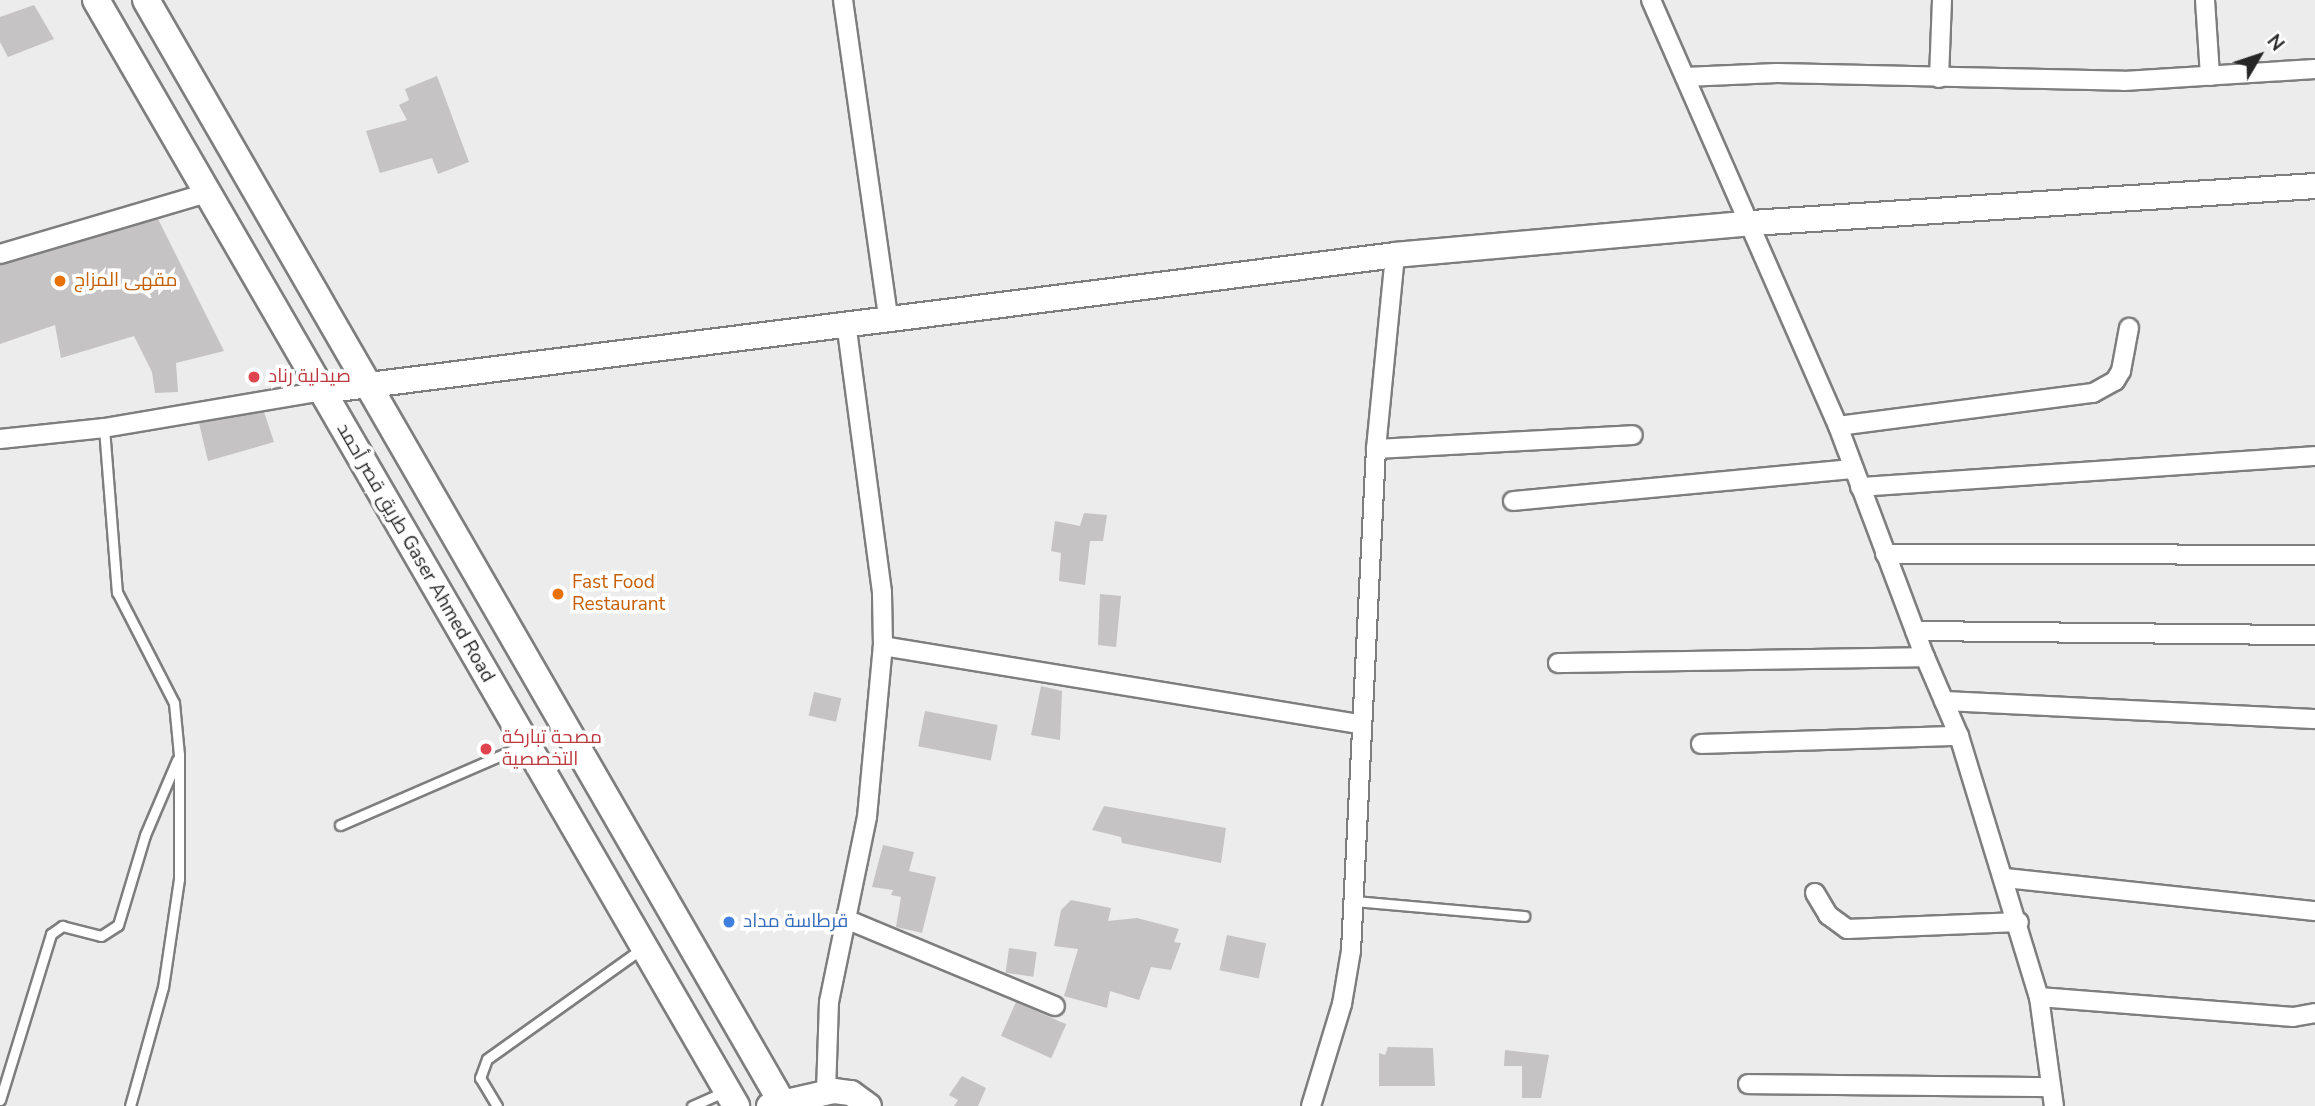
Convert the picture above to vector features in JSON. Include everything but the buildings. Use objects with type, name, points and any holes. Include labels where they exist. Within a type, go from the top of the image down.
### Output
[{"type":"main road","name":"طريق قصر أحمد Gaser Ahmed Road","points":[[96,0],[731,1098]]},
{"type":"main road","points":[[146,0],[371,387],[778,1104]]},
{"type":"street","points":[[843,0],[888,318]]},
{"type":"street","points":[[1651,0],[1752,223],[1838,426],[1914,631],[1959,736],[2020,922],[2039,997],[2054,1106]]},
{"type":"street","points":[[1939,78],[1942,0]]},
{"type":"street","points":[[2205,0],[2210,76]]},
{"type":"street","points":[[1685,77],[1777,74],[2124,80],[2315,69]]},
{"type":"street","points":[[0,439],[104,428],[321,391],[371,387],[846,323],[1395,255],[1752,223],[2315,186]]},
{"type":"street","points":[[0,254],[207,192]]},
{"type":"street","points":[[1311,1106],[1342,1004],[1353,901],[1376,449],[1395,255]]},
{"type":"street","points":[[826,1092],[829,1002],[848,920],[874,770],[883,646],[881,592],[846,323]]},
{"type":"street","points":[[1838,426],[2093,393],[2115,381],[2122,371],[2129,328]]},
{"type":"street","points":[[1376,449],[1633,435]]},
{"type":"street","points":[[1860,487],[2315,456]]},
{"type":"street","points":[[1513,501],[1853,469]]},
{"type":"street","points":[[1885,554],[2315,555]]},
{"type":"street","points":[[1914,631],[2315,635]]},
{"type":"street","points":[[883,646],[1360,724]]},
{"type":"street","points":[[1558,663],[1925,657]]},
{"type":"street","points":[[1944,701],[2315,719]]},
{"type":"street","points":[[1701,744],[1959,736]]},
{"type":"street","points":[[2006,878],[2315,911]]},
{"type":"street","points":[[1815,893],[1828,915],[1847,929],[2020,922]]},
{"type":"street","points":[[848,920],[1055,1006]]},
{"type":"street","points":[[2039,997],[2293,1017],[2315,1013]]},
{"type":"street","points":[[1748,1084],[2050,1087]]},
{"type":"street","points":[[778,1104],[826,1092],[851,1093],[869,1106]]},
{"type":"lane","points":[[104,428],[117,592],[174,702],[179,755],[179,879],[163,987],[130,1106]]},
{"type":"lane","points":[[340,825],[527,744]]},
{"type":"lane","points":[[0,1100],[51,934],[62,926],[101,936],[118,925],[145,835],[179,755]]},
{"type":"lane","points":[[1353,901],[1524,916]]},
{"type":"lane","points":[[497,1106],[480,1078],[487,1059],[643,947]]},
{"type":"lane","points":[[692,1106],[731,1098]]},
{"type":"place","name":"مقهى المزاج","points":[[60,281]]},
{"type":"place","name":"صيدلية رناد","points":[[254,377]]},
{"type":"place","name":"Fast Food Restaurant","points":[[558,594]]},
{"type":"place","name":"مصحة تباركة التخصصية","points":[[486,749]]},
{"type":"place","name":"قرطاسة مداد","points":[[729,922]]}]
